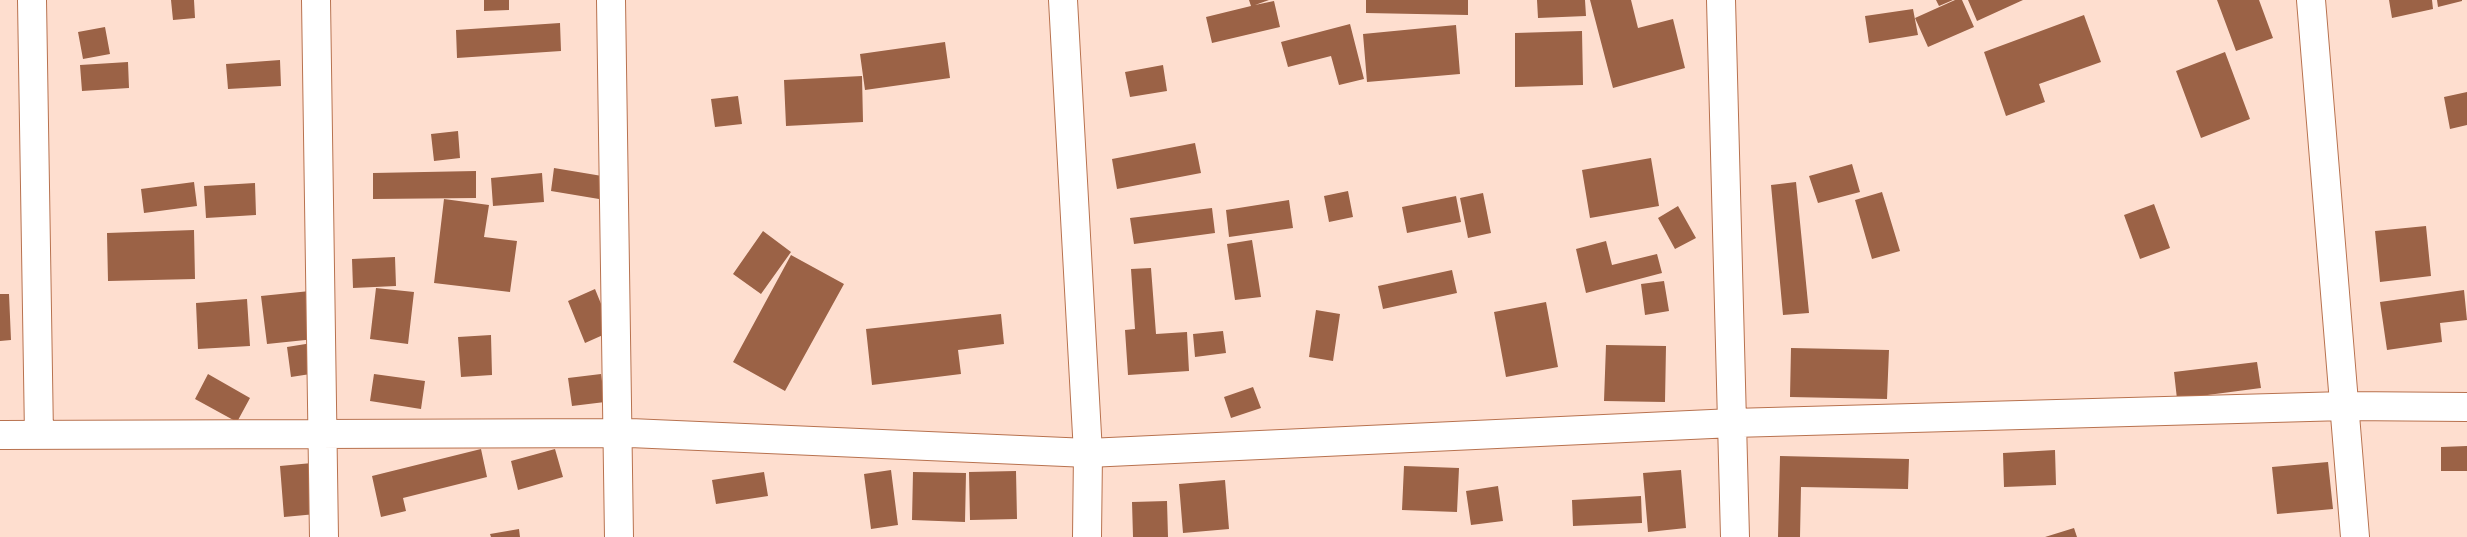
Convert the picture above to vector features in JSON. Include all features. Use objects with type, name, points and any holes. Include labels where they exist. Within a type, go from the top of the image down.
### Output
[{"type":"street","points":[[32,0],[39,435]]},
{"type":"street","points":[[316,0],[324,537]]},
{"type":"street","points":[[610,0],[619,537]]},
{"type":"street","points":[[1063,0],[1088,453],[1087,537]]},
{"type":"street","points":[[1721,0],[1735,537]]},
{"type":"street","points":[[2311,0],[2355,537]]},
{"type":"street","points":[[0,435],[618,433],[1088,453],[1733,423],[2345,406],[2467,407]]},
{"type":"building","points":[[171,0],[194,0],[195,18],[173,20]]},
{"type":"building","points":[[484,0],[509,0],[509,10],[484,11]]},
{"type":"building","points":[[1249,0],[1269,0],[1255,5],[1274,1],[1280,27],[1212,43],[1206,17],[1251,6]]},
{"type":"building","points":[[1366,0],[1468,0],[1468,15],[1366,13]]},
{"type":"building","points":[[1537,0],[1585,0],[1586,16],[1538,18]]},
{"type":"building","points":[[1590,0],[1631,0],[1638,28],[1673,19],[1685,68],[1613,88]]},
{"type":"building","points":[[1936,0],[1953,0],[1939,6]]},
{"type":"building","points":[[1955,0],[1962,0],[1974,27],[1928,47],[1915,18]]},
{"type":"building","points":[[1968,0],[2023,0],[1977,21]]},
{"type":"building","points":[[2217,0],[2259,0],[2273,38],[2236,51]]},
{"type":"building","points":[[2389,0],[2432,0],[2433,9],[2392,18]]},
{"type":"building","points":[[2437,0],[2462,0],[2462,1],[2438,7]]},
{"type":"building","points":[[1913,9],[1918,35],[1869,43],[1865,16]]},
{"type":"building","points":[[2084,15],[2101,62],[2039,84],[2045,102],[2006,116],[1984,52]]},
{"type":"building","points":[[560,23],[561,51],[457,58],[456,30]]},
{"type":"building","points":[[1350,24],[1364,79],[1339,85],[1331,56],[1288,67],[1281,42]]},
{"type":"building","points":[[1456,25],[1460,74],[1367,82],[1363,34]]},
{"type":"building","points":[[105,27],[110,54],[83,59],[78,32]]},
{"type":"building","points":[[1582,31],[1583,85],[1515,87],[1515,33]]},
{"type":"building","points":[[945,42],[950,78],[865,90],[860,54]]},
{"type":"building","points":[[2225,52],[2250,119],[2201,138],[2176,71]]},
{"type":"building","points":[[280,60],[281,86],[228,89],[226,64]]},
{"type":"building","points":[[128,62],[129,88],[82,91],[80,65]]},
{"type":"building","points":[[1163,65],[1167,91],[1130,97],[1125,72]]},
{"type":"building","points":[[862,76],[863,122],[786,126],[784,80]]},
{"type":"building","points":[[2467,92],[2467,125],[2450,129],[2444,97]]},
{"type":"building","points":[[738,96],[742,124],[715,127],[711,99]]},
{"type":"building","points":[[458,131],[460,158],[434,161],[431,134]]},
{"type":"building","points":[[1195,143],[1201,173],[1117,189],[1112,159]]},
{"type":"building","points":[[1651,158],[1659,206],[1590,218],[1582,170]]},
{"type":"building","points":[[1852,164],[1860,192],[1818,203],[1809,176]]},
{"type":"building","points":[[554,168],[602,176],[599,199],[551,191]]},
{"type":"building","points":[[476,171],[476,198],[373,199],[373,173]]},
{"type":"building","points":[[542,173],[544,202],[493,206],[491,178]]},
{"type":"building","points":[[194,182],[197,206],[144,213],[141,189]]},
{"type":"building","points":[[1796,182],[1809,313],[1783,315],[1771,185]]},
{"type":"building","points":[[255,183],[256,215],[206,218],[204,186]]},
{"type":"building","points":[[1348,191],[1353,217],[1329,222],[1324,196]]},
{"type":"building","points":[[1882,192],[1900,251],[1872,259],[1855,200]]},
{"type":"building","points":[[1483,193],[1491,233],[1468,238],[1460,198]]},
{"type":"building","points":[[1456,196],[1461,222],[1407,233],[1402,207]]},
{"type":"building","points":[[444,199],[489,205],[484,237],[517,241],[510,292],[434,283]]},
{"type":"building","points":[[1289,200],[1293,228],[1229,237],[1226,210]]},
{"type":"building","points":[[2154,204],[2170,248],[2140,259],[2124,215]]},
{"type":"building","points":[[1678,206],[1696,238],[1675,249],[1658,218]]},
{"type":"building","points":[[1212,208],[1215,233],[1134,244],[1130,218]]},
{"type":"building","points":[[2426,226],[2431,276],[2380,282],[2375,231]]},
{"type":"building","points":[[194,230],[195,279],[108,281],[107,233]]},
{"type":"building","points":[[763,231],[791,252],[761,294],[733,274]]},
{"type":"building","points":[[1252,240],[1261,297],[1235,300],[1227,244]]},
{"type":"building","points":[[1606,241],[1612,265],[1657,254],[1662,273],[1586,293],[1576,249]]},
{"type":"building","points":[[791,255],[844,284],[785,391],[733,362]]},
{"type":"building","points":[[395,257],[396,286],[353,288],[352,259]]},
{"type":"building","points":[[1151,268],[1156,334],[1187,332],[1189,371],[1128,375],[1125,330],[1135,329],[1131,269]]},
{"type":"building","points":[[1452,270],[1457,293],[1383,309],[1378,286]]},
{"type":"building","points":[[1664,281],[1669,311],[1645,315],[1641,284]]},
{"type":"building","points":[[376,288],[414,292],[408,344],[370,339]]},
{"type":"building","points":[[595,289],[612,331],[585,343],[568,301]]},
{"type":"building","points":[[2464,290],[2467,320],[2440,323],[2442,342],[2387,350],[2380,302]]},
{"type":"building","points":[[310,291],[315,339],[267,344],[261,296]]},
{"type":"building","points":[[0,294],[9,294],[11,340],[0,341]]},
{"type":"building","points":[[247,299],[250,346],[198,349],[196,303]]},
{"type":"building","points":[[1546,302],[1558,367],[1506,377],[1494,312]]},
{"type":"building","points":[[1316,310],[1340,314],[1333,361],[1309,357]]},
{"type":"building","points":[[1001,314],[1004,344],[958,350],[961,374],[872,385],[866,329]]},
{"type":"building","points":[[1223,331],[1226,353],[1195,357],[1193,334]]},
{"type":"building","points":[[491,335],[492,375],[461,377],[458,337]]},
{"type":"building","points":[[312,343],[317,373],[291,377],[287,347]]},
{"type":"building","points":[[1606,345],[1666,346],[1665,402],[1604,401]]},
{"type":"building","points":[[1791,348],[1889,350],[1887,399],[1790,397]]},
{"type":"building","points":[[2257,362],[2261,388],[2177,399],[2174,372]]},
{"type":"building","points":[[208,374],[250,398],[237,422],[195,399]]},
{"type":"building","points":[[374,374],[425,381],[421,409],[370,401]]},
{"type":"building","points":[[601,374],[605,402],[572,406],[568,378]]},
{"type":"building","points":[[1253,387],[1261,408],[1231,418],[1224,397]]},
{"type":"building","points":[[2467,446],[2467,471],[2441,471],[2441,447]]},
{"type":"building","points":[[481,449],[487,477],[403,498],[406,511],[381,517],[372,476]]},
{"type":"building","points":[[555,449],[563,477],[518,490],[511,461]]},
{"type":"building","points":[[2055,450],[2056,485],[2004,487],[2003,453]]},
{"type":"building","points":[[1780,456],[1909,459],[1908,489],[1801,487],[1800,537],[1778,537]]},
{"type":"building","points":[[2328,462],[2333,509],[2277,514],[2272,467]]},
{"type":"building","points":[[312,463],[316,514],[284,517],[280,466]]},
{"type":"building","points":[[1404,466],[1459,468],[1457,512],[1402,510]]},
{"type":"building","points":[[891,470],[898,525],[871,529],[864,474]]},
{"type":"building","points":[[1681,470],[1686,528],[1648,532],[1643,473]]},
{"type":"building","points":[[1016,471],[1017,519],[970,520],[969,472]]},
{"type":"building","points":[[764,472],[768,496],[716,504],[712,480]]},
{"type":"building","points":[[913,472],[966,473],[965,522],[912,520]]},
{"type":"building","points":[[1225,480],[1229,529],[1183,533],[1179,484]]},
{"type":"building","points":[[1498,486],[1503,521],[1471,525],[1466,491]]},
{"type":"building","points":[[1641,496],[1642,523],[1573,526],[1572,500]]},
{"type":"building","points":[[1167,501],[1168,537],[1133,537],[1132,502]]},
{"type":"building","points":[[2074,528],[2077,537],[2045,537]]},
{"type":"building","points":[[519,529],[520,537],[491,537],[490,534]]}]
